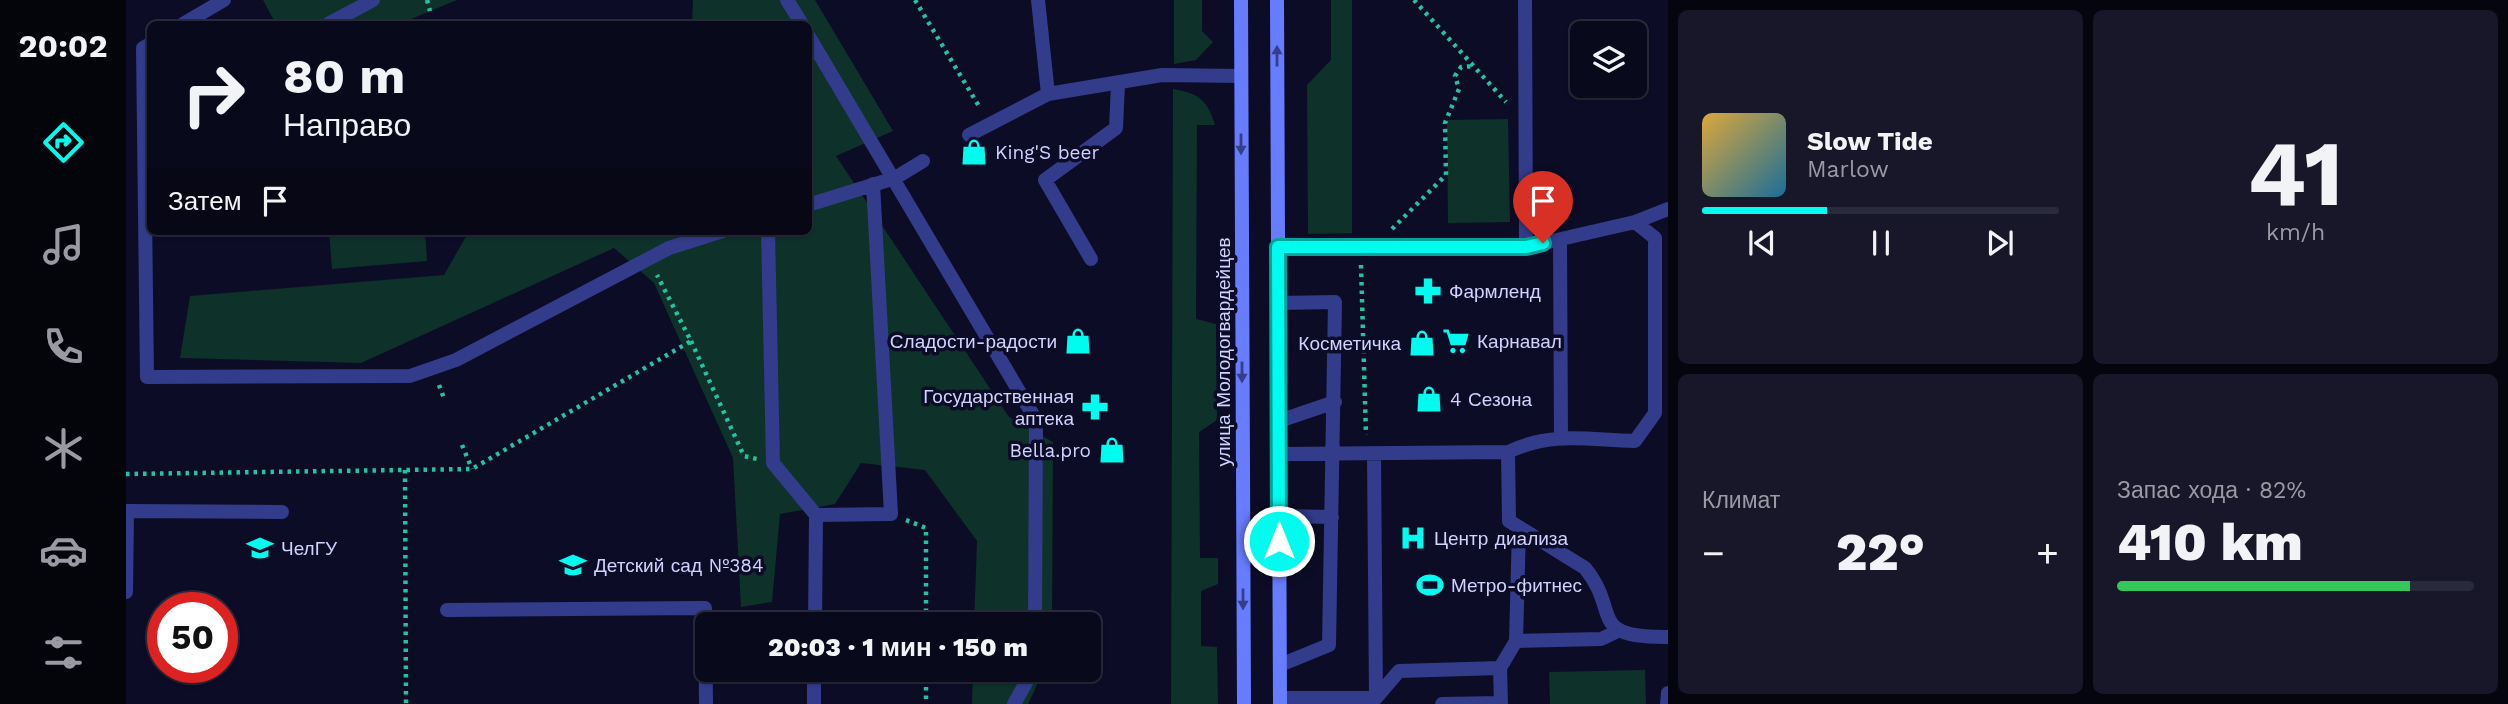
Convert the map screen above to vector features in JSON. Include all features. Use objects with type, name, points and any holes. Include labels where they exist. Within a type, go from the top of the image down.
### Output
[{"type":"main road","name":"улица Молодогвардейцев","points":[[1241,0],[1244,704]]},
{"type":"main road","points":[[1277,0],[1280,701]]},
{"type":"lane","points":[[188,21],[224,0]]},
{"type":"lane","points":[[334,21],[373,0]]},
{"type":"lane","points":[[787,0],[800,21]]},
{"type":"lane","points":[[1038,0],[1048,94]]},
{"type":"lane","points":[[1525,0],[1526,247]]},
{"type":"lane","points":[[812,42],[1036,420],[1035,612]]},
{"type":"lane","points":[[147,46],[143,48],[147,123],[146,377],[410,376],[456,360],[669,248],[710,235]]},
{"type":"lane","points":[[968,135],[1048,94],[1163,75],[1241,76]]},
{"type":"lane","points":[[1091,260],[1045,180],[1116,128],[1118,84]]},
{"type":"lane","points":[[812,204],[895,178],[923,161]]},
{"type":"lane","points":[[816,515],[891,514],[873,184]]},
{"type":"lane","points":[[1278,247],[1526,247],[1635,222],[1668,208]]},
{"type":"lane","points":[[1279,454],[1508,452],[1530,442],[1561,436],[1635,441],[1655,413],[1655,238],[1635,222]]},
{"type":"lane","points":[[768,235],[773,463],[816,515],[815,612]]},
{"type":"lane","points":[[1560,240],[1561,436]]},
{"type":"lane","points":[[1279,303],[1335,302],[1335,455],[1329,645],[1280,665]]},
{"type":"lane","points":[[1279,421],[1335,402]]},
{"type":"lane","points":[[1508,452],[1509,521],[1586,568],[1595,580],[1607,620],[1620,630],[1639,637],[1668,637]]},
{"type":"lane","points":[[1374,454],[1376,698]]},
{"type":"lane","points":[[126,592],[127,511],[282,512]]},
{"type":"lane","points":[[1279,516],[1332,517]]},
{"type":"lane","points":[[1442,704],[1501,703],[1500,668],[1516,640],[1519,528]]},
{"type":"lane","points":[[447,610],[705,608],[706,704]]},
{"type":"lane","points":[[1516,640],[1601,639],[1620,630]]},
{"type":"lane","points":[[1280,701],[1376,698],[1399,671],[1500,668]]},
{"type":"lane","points":[[814,682],[814,704]]},
{"type":"lane","points":[[1014,704],[1026,682]]},
{"type":"lane","points":[[1667,704],[1668,693]]},
{"type":"path","points":[[427,0],[430,11]]},
{"type":"path","points":[[915,0],[990,124]]},
{"type":"path","points":[[1415,0],[1526,123]]},
{"type":"path","points":[[1374,247],[1446,175],[1445,123],[1460,89],[1455,76],[1461,67],[1475,66]]},
{"type":"path","points":[[649,258],[744,456],[773,463]]},
{"type":"path","points":[[126,474],[472,470],[691,341]]},
{"type":"path","points":[[462,445],[472,470]]},
{"type":"path","points":[[405,470],[406,704]]},
{"type":"path","points":[[891,514],[926,528],[926,612]]},
{"type":"path","points":[[926,682],[926,704]]},
{"type":"green space","points":[[263,0],[457,0],[406,21],[274,21]]},
{"type":"green space","points":[[693,0],[815,0],[893,131],[836,156],[1009,417],[1053,442],[1052,612],[974,612],[977,541],[925,470],[861,463],[835,504],[780,514],[772,602],[741,607],[733,458],[654,283],[614,248],[361,363],[180,358],[190,296],[444,275],[467,235],[812,235],[812,21],[692,21]]},
{"type":"green space","points":[[1174,0],[1202,0],[1202,31],[1213,42],[1196,60],[1174,64]]},
{"type":"green space","points":[[1331,0],[1352,0],[1352,233],[1308,234],[1307,85],[1331,60]]},
{"type":"green space","points":[[1173,89],[1201,99],[1209,109],[1215,125],[1197,125],[1196,319],[1216,324],[1217,420],[1199,432],[1200,558],[1218,558],[1218,584],[1201,591],[1201,646],[1217,647],[1218,704],[1171,704]]},
{"type":"green space","points":[[1508,119],[1510,222],[1448,223],[1447,120]]},
{"type":"green space","points":[[329,235],[425,235],[427,261],[332,269]]},
{"type":"green space","points":[[1645,670],[1646,704],[1550,704],[1549,672]]},
{"type":"green space","points":[[973,682],[1038,682],[1028,704],[972,704]]},
{"type":"place","name":"King'S beer","points":[[974,152]]},
{"type":"place","name":"Фармленд","points":[[1428,291]]},
{"type":"place","name":"Сладости-радости","points":[[1078,341]]},
{"type":"place","name":"Карнавал","points":[[1456,341]]},
{"type":"place","name":"Косметичка","points":[[1422,343]]},
{"type":"place","name":"4 Сезона","points":[[1429,399]]},
{"type":"place","name":"Государственная аптека","points":[[1095,407]]},
{"type":"place","name":"Bella.pro","points":[[1112,450]]},
{"type":"place","name":"Центр диализа","points":[[1413,538]]},
{"type":"place","name":"ЧелГУ","points":[[260,548]]},
{"type":"place","name":"Детский сад №384","points":[[573,565]]},
{"type":"place","name":"Метро-фитнес","points":[[1430,585]]},
{"type":"route","points":[[1279,541],[1278,247],[1526,247],[1543,243]]}]
